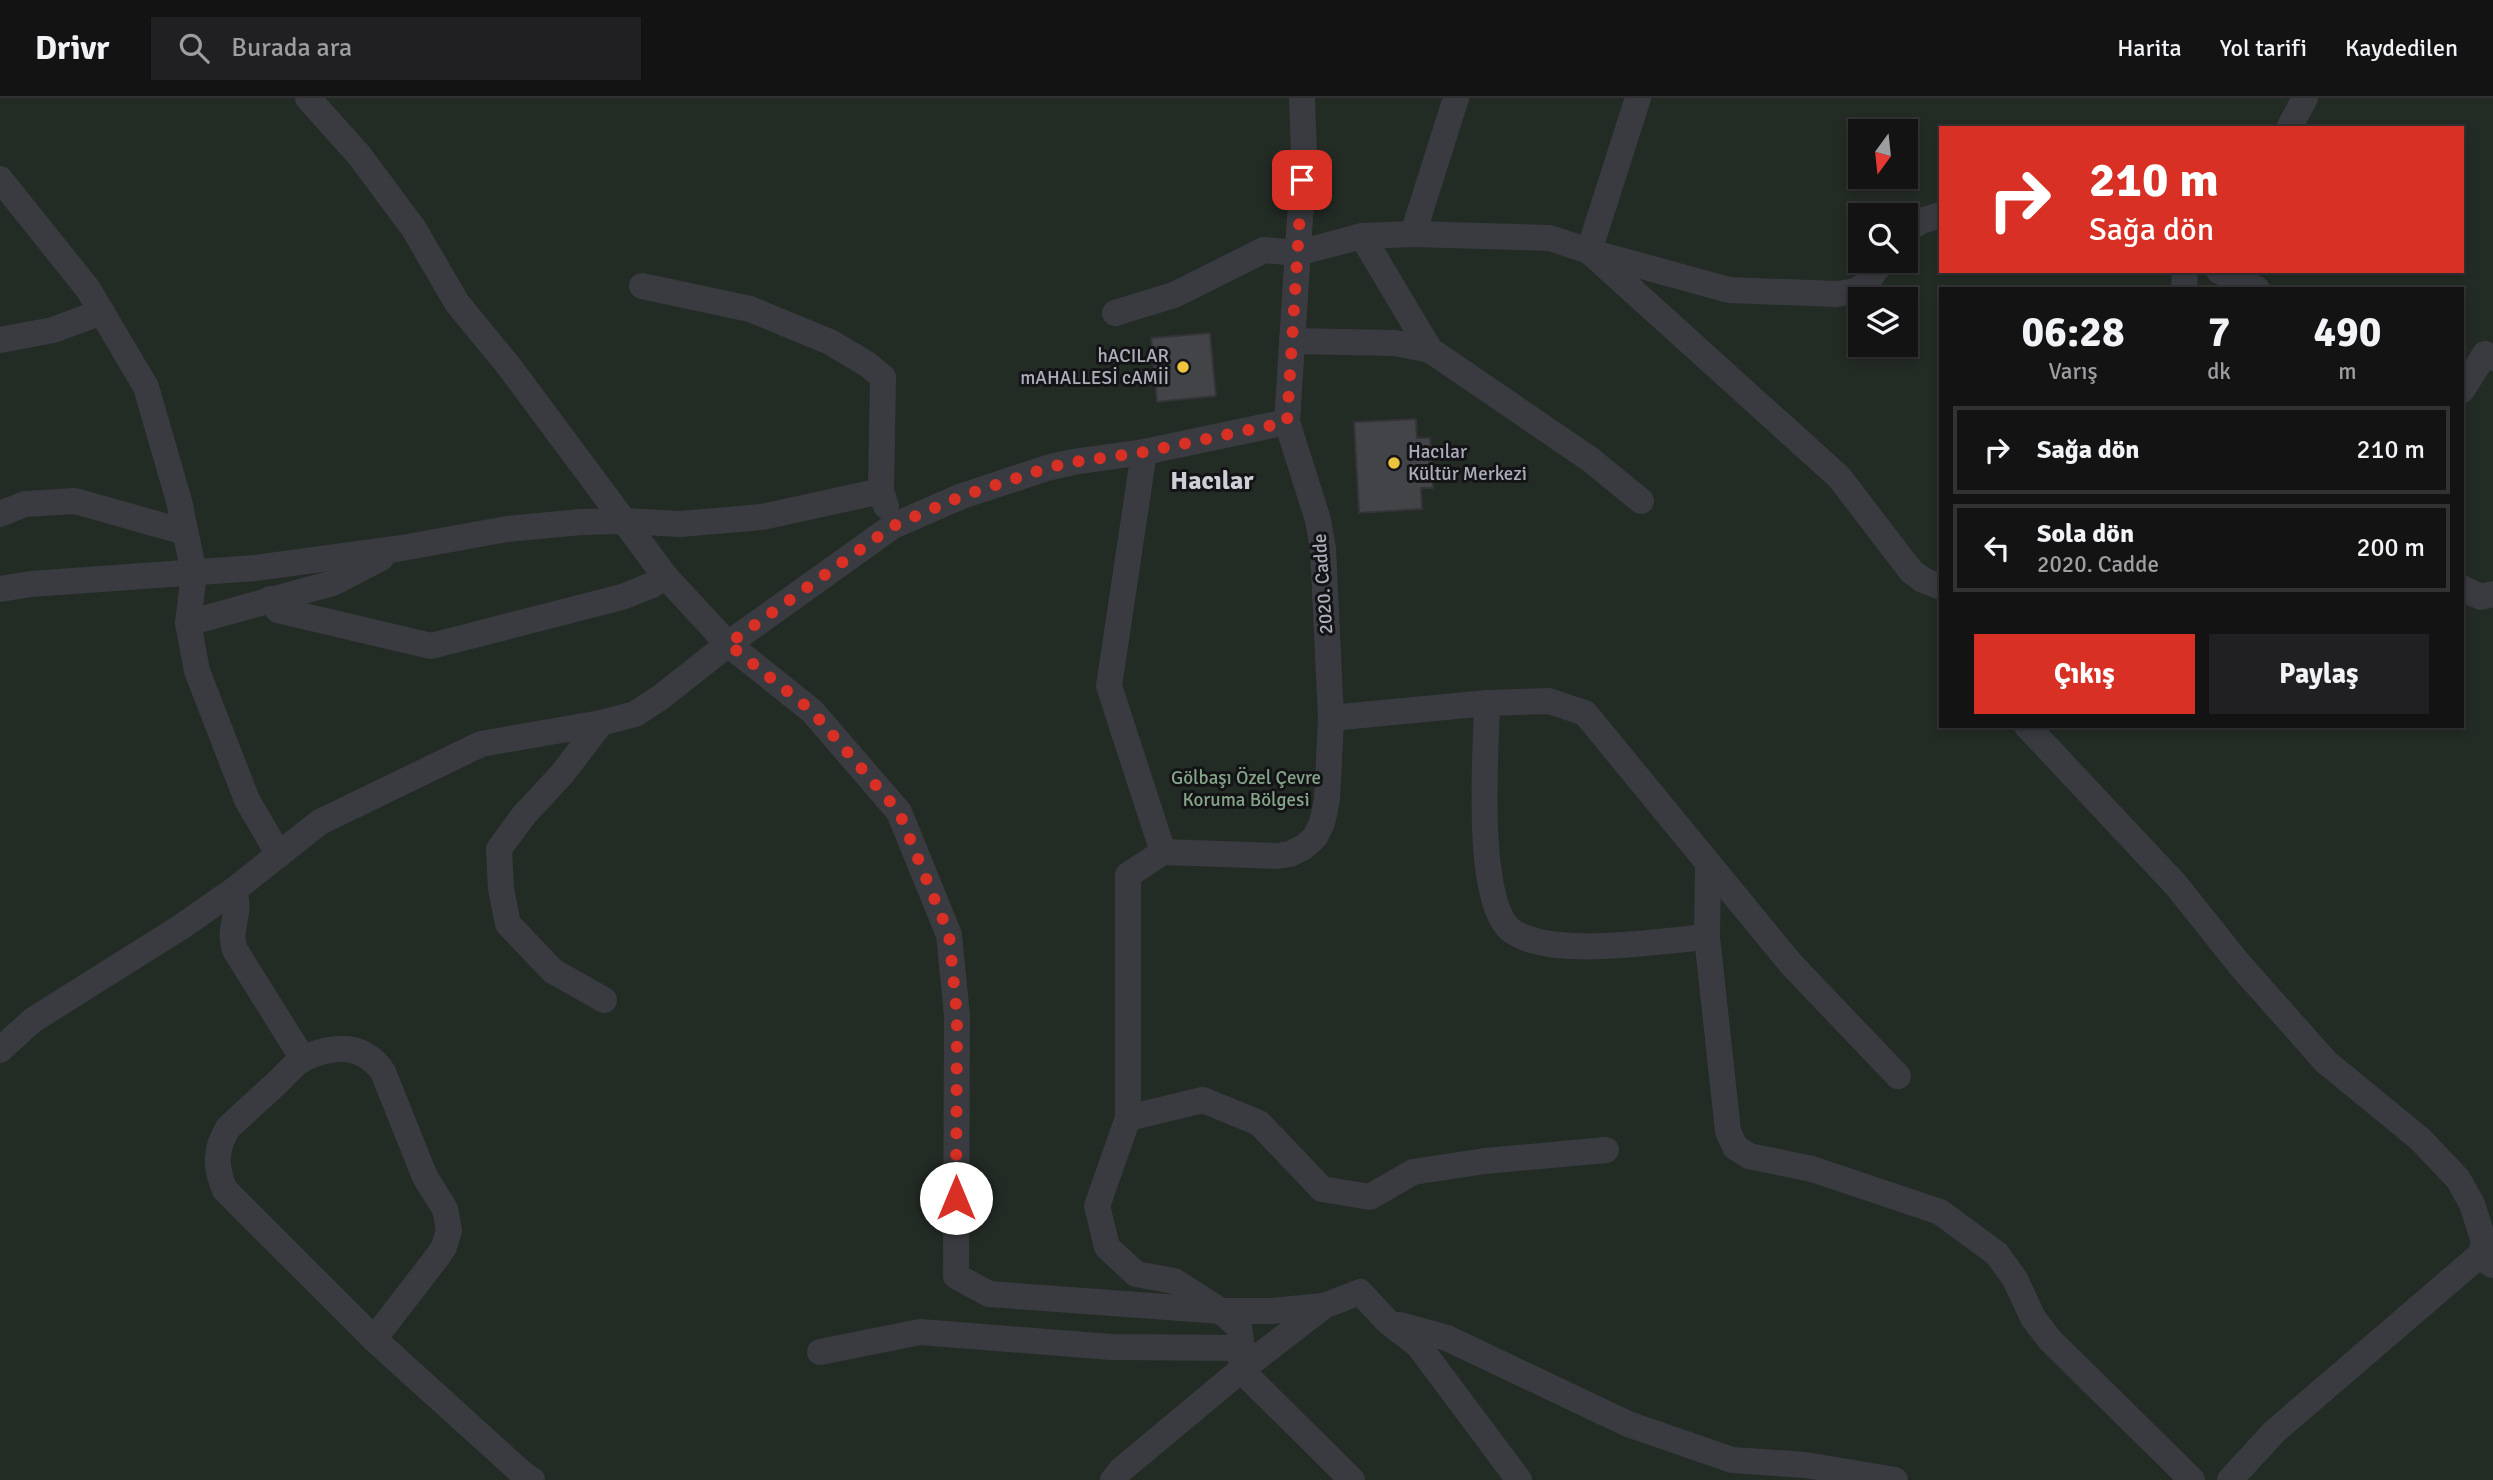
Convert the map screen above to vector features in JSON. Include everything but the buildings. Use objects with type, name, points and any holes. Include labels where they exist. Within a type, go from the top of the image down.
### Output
[{"type":"street","points":[[308,98],[359,155],[414,229],[457,303],[508,365],[665,576],[728,644],[812,711],[899,812],[949,934],[957,1016],[956,1276],[989,1294],[1221,1311],[1270,1311],[1324,1306]]},
{"type":"street","name":"2020. Cadde","points":[[1163,852],[1276,856],[1290,854],[1315,837],[1322,823],[1327,800],[1331,718],[1323,549],[1318,520],[1287,422],[1304,155],[1302,98]]},
{"type":"street","points":[[1413,234],[1456,98]]},
{"type":"street","points":[[1589,251],[1637,98]]},
{"type":"street","points":[[2290,126],[2305,98]]},
{"type":"street","points":[[0,179],[88,289],[146,387],[194,573],[188,623],[197,671],[247,800],[279,855]]},
{"type":"street","points":[[1918,223],[1939,216]]},
{"type":"street","points":[[1115,313],[1174,295],[1264,250],[1298,253],[1362,236],[1413,234],[1550,238],[1729,290],[1838,294],[1856,291],[1865,285],[1874,273]]},
{"type":"street","points":[[1362,236],[1430,351]]},
{"type":"street","points":[[1589,251],[1839,477],[1912,571],[1939,594]]},
{"type":"street","points":[[2223,273],[2253,287]]},
{"type":"street","points":[[642,286],[750,309],[830,342],[883,377],[881,491],[893,526]]},
{"type":"street","points":[[0,340],[53,330],[102,312]]},
{"type":"street","points":[[1292,341],[1395,342],[1430,351],[1591,460],[1641,501]]},
{"type":"street","points":[[2464,386],[2480,354]]},
{"type":"street","points":[[0,1049],[33,1020],[234,890],[320,822],[481,744],[601,723],[635,714],[662,697],[728,644],[893,526],[962,496],[1047,468],[1086,459],[1144,452],[1287,422]]},
{"type":"street","points":[[1144,452],[1109,686],[1163,852],[1128,875],[1128,1118],[1097,1206],[1107,1247],[1136,1274],[1174,1281],[1221,1311],[1239,1327],[1242,1359],[1352,1480]]},
{"type":"street","points":[[0,589],[31,584],[255,568],[402,548],[507,529],[623,521],[680,524],[762,517],[881,491]]},
{"type":"street","points":[[0,514],[25,504],[75,501],[185,532]]},
{"type":"street","points":[[188,623],[333,583],[402,548]]},
{"type":"street","points":[[270,599],[278,610],[431,646],[622,597],[652,585],[665,576]]},
{"type":"street","points":[[2464,589],[2481,597],[2493,594]]},
{"type":"street","points":[[1331,718],[1487,703],[1549,701],[1585,713],[1791,964],[1898,1076]]},
{"type":"street","points":[[1487,703],[1484,809],[1492,897],[1501,920],[1511,931],[1529,940],[1551,945],[1587,946],[1707,937]]},
{"type":"street","points":[[601,723],[562,775],[524,815],[499,849],[501,889],[508,924],[553,971],[604,1000]]},
{"type":"street","points":[[2029,728],[2176,885],[2239,964],[2326,1062],[2420,1139],[2458,1179],[2472,1204],[2484,1242],[2487,1260],[2274,1432],[2230,1480]]},
{"type":"street","points":[[1708,863],[1707,937],[1730,1140],[1742,1153],[1749,1156],[1812,1168],[1940,1212],[1985,1243],[2007,1266],[2033,1318],[2050,1340],[2192,1480]]},
{"type":"street","points":[[234,890],[239,905],[232,936],[235,950],[303,1059]]},
{"type":"street","points":[[374,1339],[444,1247],[449,1223],[445,1209],[425,1177],[378,1064],[363,1052],[334,1048],[303,1059],[228,1128],[222,1136],[217,1155],[220,1179],[225,1190],[374,1339],[532,1480]]},
{"type":"street","points":[[1128,1118],[1203,1100],[1259,1123],[1322,1189],[1370,1196],[1412,1172],[1485,1161],[1606,1150]]},
{"type":"street","points":[[1113,1480],[1242,1359],[1324,1306],[1360,1292],[1388,1322],[1418,1345],[1519,1480]]},
{"type":"street","points":[[1388,1322],[1447,1338],[1628,1424],[1757,1471],[1806,1465],[1895,1480]]},
{"type":"street","points":[[820,1353],[919,1332],[1242,1359]]},
{"type":"green space","name":"Gölbaşı Özel Çevre Koruma Bölgesi","points":[[0,98],[2493,98],[2493,1480],[0,1480]]},
{"type":"place","name":"hACILAR mAHALLESİ cAMİİ","points":[[1183,367]]},
{"type":"place","name":"Hacılar Kültür Merkezi","points":[[1394,463]]},
{"type":"district","name":"Hacılar","points":[[1212,481]]},
{"type":"route","points":[[956,1198],[957,1016],[949,934],[899,812],[812,711],[728,644],[893,526],[962,496],[1073,462],[1144,452],[1287,422],[1302,180]]}]
